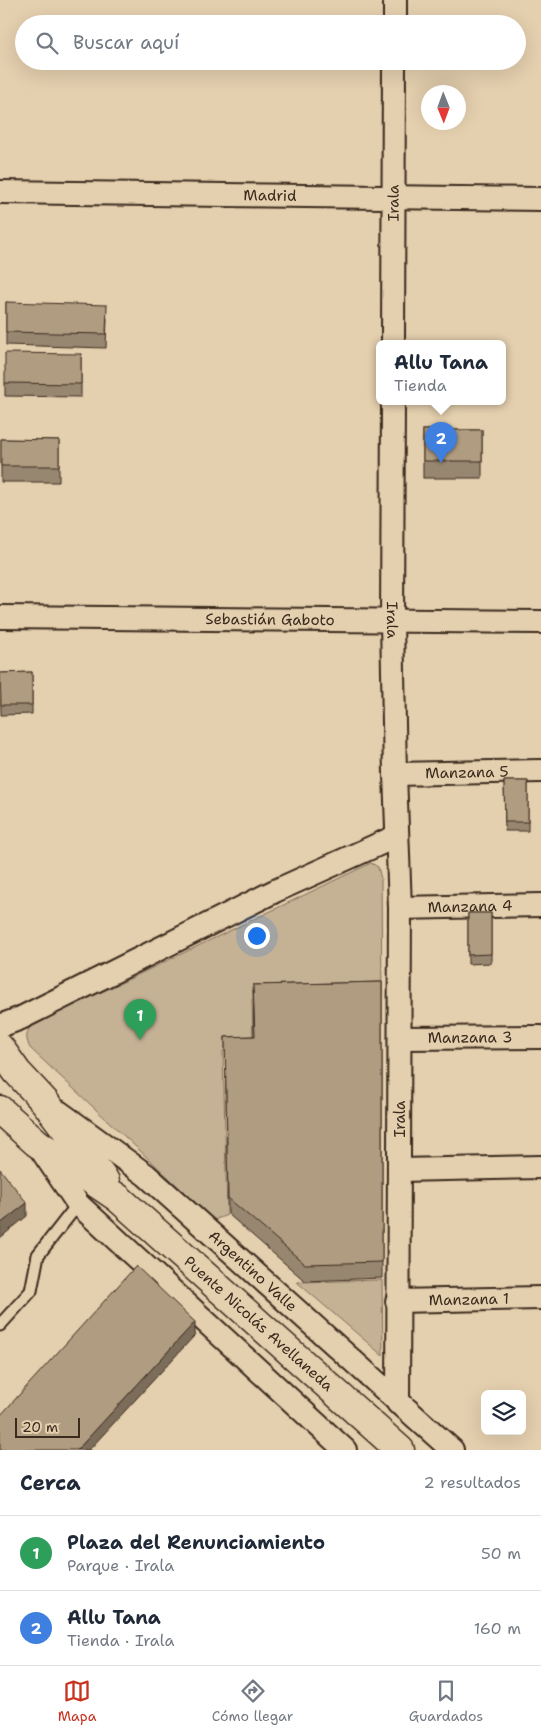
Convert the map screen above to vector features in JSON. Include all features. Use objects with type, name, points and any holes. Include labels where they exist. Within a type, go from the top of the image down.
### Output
[{"type":"main road","points":[[0,1048],[17,1072],[45,1102],[118,1198]]},
{"type":"main road","points":[[0,1110],[37,1143],[118,1198]]},
{"type":"main road","name":"Puente Nicolás Avellaneda","points":[[118,1198],[400,1450]]},
{"type":"street","points":[[395,0],[395,15]]},
{"type":"street","name":"Irala","points":[[393,340],[394,70]]},
{"type":"street","name":"Madrid","points":[[0,192],[541,199]]},
{"type":"street","name":"Irala","points":[[393,405],[392,621],[394,774],[400,908],[398,1403]]},
{"type":"street","name":"Sebastián Gaboto","points":[[0,618],[541,622]]},
{"type":"street","name":"Manzana 5","points":[[394,774],[541,771]]},
{"type":"street","points":[[0,1026],[21,1018],[275,890],[397,836]]},
{"type":"street","name":"Manzana 4","points":[[400,908],[541,905]]},
{"type":"street","name":"Manzana 3","points":[[400,1038],[541,1037]]},
{"type":"street","name":"Argentino Valle","points":[[45,1102],[146,1175],[452,1450]]},
{"type":"street","points":[[37,1143],[78,1204],[345,1450]]},
{"type":"street","points":[[400,1170],[541,1166]]},
{"type":"street","name":"Manzana 1","points":[[398,1301],[541,1298]]},
{"type":"lane","points":[[0,1325],[31,1291],[38,1255],[78,1204]]},
{"type":"shaded area","points":[[371,863],[378,867],[381,879],[382,996],[252,999],[253,1051],[223,1051],[227,1215],[214,1220],[30,1048],[27,1039],[28,1031],[31,1026]]},
{"type":"shaded area","points":[[382,1280],[383,1356],[297,1282]]},
{"type":"building","points":[[6,302],[107,305],[106,334],[6,332]]},
{"type":"building","points":[[5,353],[81,354],[81,384],[5,383]]},
{"type":"building","points":[[423,430],[482,430],[482,461],[423,461]]},
{"type":"building","points":[[1,439],[59,440],[59,466],[1,466]]},
{"type":"building","points":[[32,672],[32,705],[1,705],[0,673]]},
{"type":"building","points":[[504,781],[528,781],[528,822],[505,822]]},
{"type":"building","points":[[468,913],[491,913],[491,954],[468,955]]},
{"type":"building","points":[[382,982],[382,1262],[305,1264],[228,1198],[225,1037],[255,1036],[253,985]]},
{"type":"building","points":[[0,1169],[27,1203],[0,1224]]},
{"type":"building","points":[[136,1266],[195,1322],[77,1450],[0,1450],[0,1416]]},
{"type":"place","name":"Allu Tana","points":[[441,463]]},
{"type":"place","name":"Plaza del Renunciamiento","points":[[140,1040]]}]
